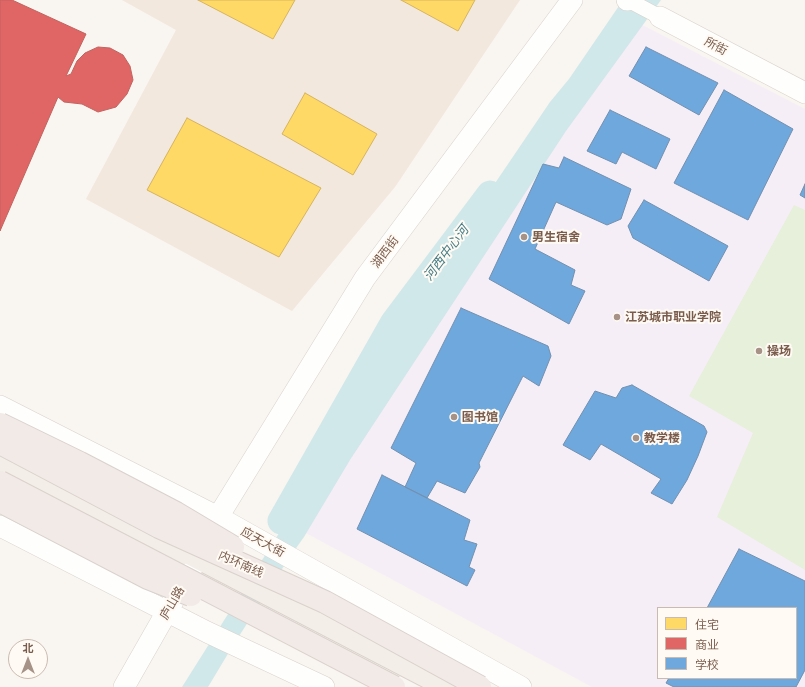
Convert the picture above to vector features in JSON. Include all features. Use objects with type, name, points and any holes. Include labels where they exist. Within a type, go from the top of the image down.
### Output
[{"type":"highway","points":[[0,424],[80,463],[176,513],[325,602]]},
{"type":"highway","name":"内环南线","points":[[0,443],[159,527],[325,602],[480,687]]},
{"type":"highway","points":[[0,482],[394,687]]},
{"type":"highway","points":[[0,501],[148,578],[301,638]]},
{"type":"main road","points":[[0,455],[196,562],[236,590],[424,687]]},
{"type":"main road","points":[[0,466],[447,687]]},
{"type":"street","name":"湖西街","points":[[218,517],[366,278],[572,0]]},
{"type":"street","name":"所街","points":[[628,0],[805,93]]},
{"type":"street","name":"应天大街","points":[[0,406],[218,517],[522,687]]},
{"type":"street","name":"庐山路","points":[[124,687],[196,562],[218,517]]},
{"type":"street","points":[[0,526],[207,632],[324,687]]},
{"type":"shaded area","points":[[122,0],[520,0],[395,187],[292,311],[86,199],[176,30]]},
{"type":"shaded area","name":"江苏城市职业学院","points":[[627,17],[805,109],[805,687],[592,687],[291,525]]},
{"type":"green space","name":"操场","points":[[794,205],[805,210],[805,570],[717,517],[753,433],[689,396]]},
{"type":"water","points":[[623,0],[661,0],[566,131],[350,460],[304,537],[232,647],[208,687],[182,687],[293,511],[420,294],[550,102],[569,79]]},
{"type":"building: 住宅","points":[[198,0],[295,0],[273,39]]},
{"type":"building: 住宅","points":[[401,0],[475,0],[458,31]]},
{"type":"building: 住宅","points":[[305,93],[377,134],[353,175],[282,134]]},
{"type":"building: 住宅","points":[[187,118],[321,188],[279,257],[147,190]]},
{"type":"building: 商业","points":[[0,0],[12,0],[86,34],[66,76],[71,74],[77,61],[85,53],[98,47],[110,48],[123,55],[130,66],[133,80],[127,94],[116,107],[98,112],[82,104],[64,102],[58,97],[0,231]]},
{"type":"building: 学校","points":[[646,47],[718,83],[699,115],[629,76]]},
{"type":"building: 学校","points":[[724,90],[793,129],[748,220],[674,183]]},
{"type":"building: 学校","points":[[610,110],[670,139],[656,169],[622,152],[616,164],[587,151]]},
{"type":"building: 学校","name":"男生宿舍","points":[[564,157],[631,189],[621,219],[607,225],[556,202],[535,249],[575,270],[571,285],[585,291],[569,324],[489,279],[543,164],[559,168]]},
{"type":"building: 学校","points":[[805,184],[805,198],[800,195]]},
{"type":"building: 学校","points":[[644,200],[728,246],[709,281],[633,238],[628,226]]},
{"type":"building: 学校","name":"图书馆","points":[[461,308],[548,346],[551,356],[539,386],[523,376],[479,463],[480,467],[465,493],[437,481],[427,498],[405,487],[416,463],[391,448]]},
{"type":"building: 学校","name":"教学楼","points":[[632,385],[704,426],[707,432],[687,480],[672,504],[651,493],[661,479],[601,444],[590,460],[563,445],[595,391],[616,398],[622,388]]},
{"type":"building: 学校","points":[[382,475],[470,520],[464,540],[477,544],[469,567],[475,570],[467,586],[357,529]]},
{"type":"building: 学校","points":[[739,549],[805,581],[805,670],[796,687],[674,687],[666,683],[668,679],[797,679],[797,607],[708,607]]},
{"type":"waterway","name":"河西中心河","points":[[281,521],[394,322],[490,194]]},
{"type":"place","name":"男生宿舍","points":[[524,237]]},
{"type":"place","name":"江苏城市职业学院","points":[[617,317]]},
{"type":"place","name":"操场","points":[[759,351]]},
{"type":"place","name":"图书馆","points":[[454,417]]},
{"type":"place","name":"教学楼","points":[[636,438]]}]
